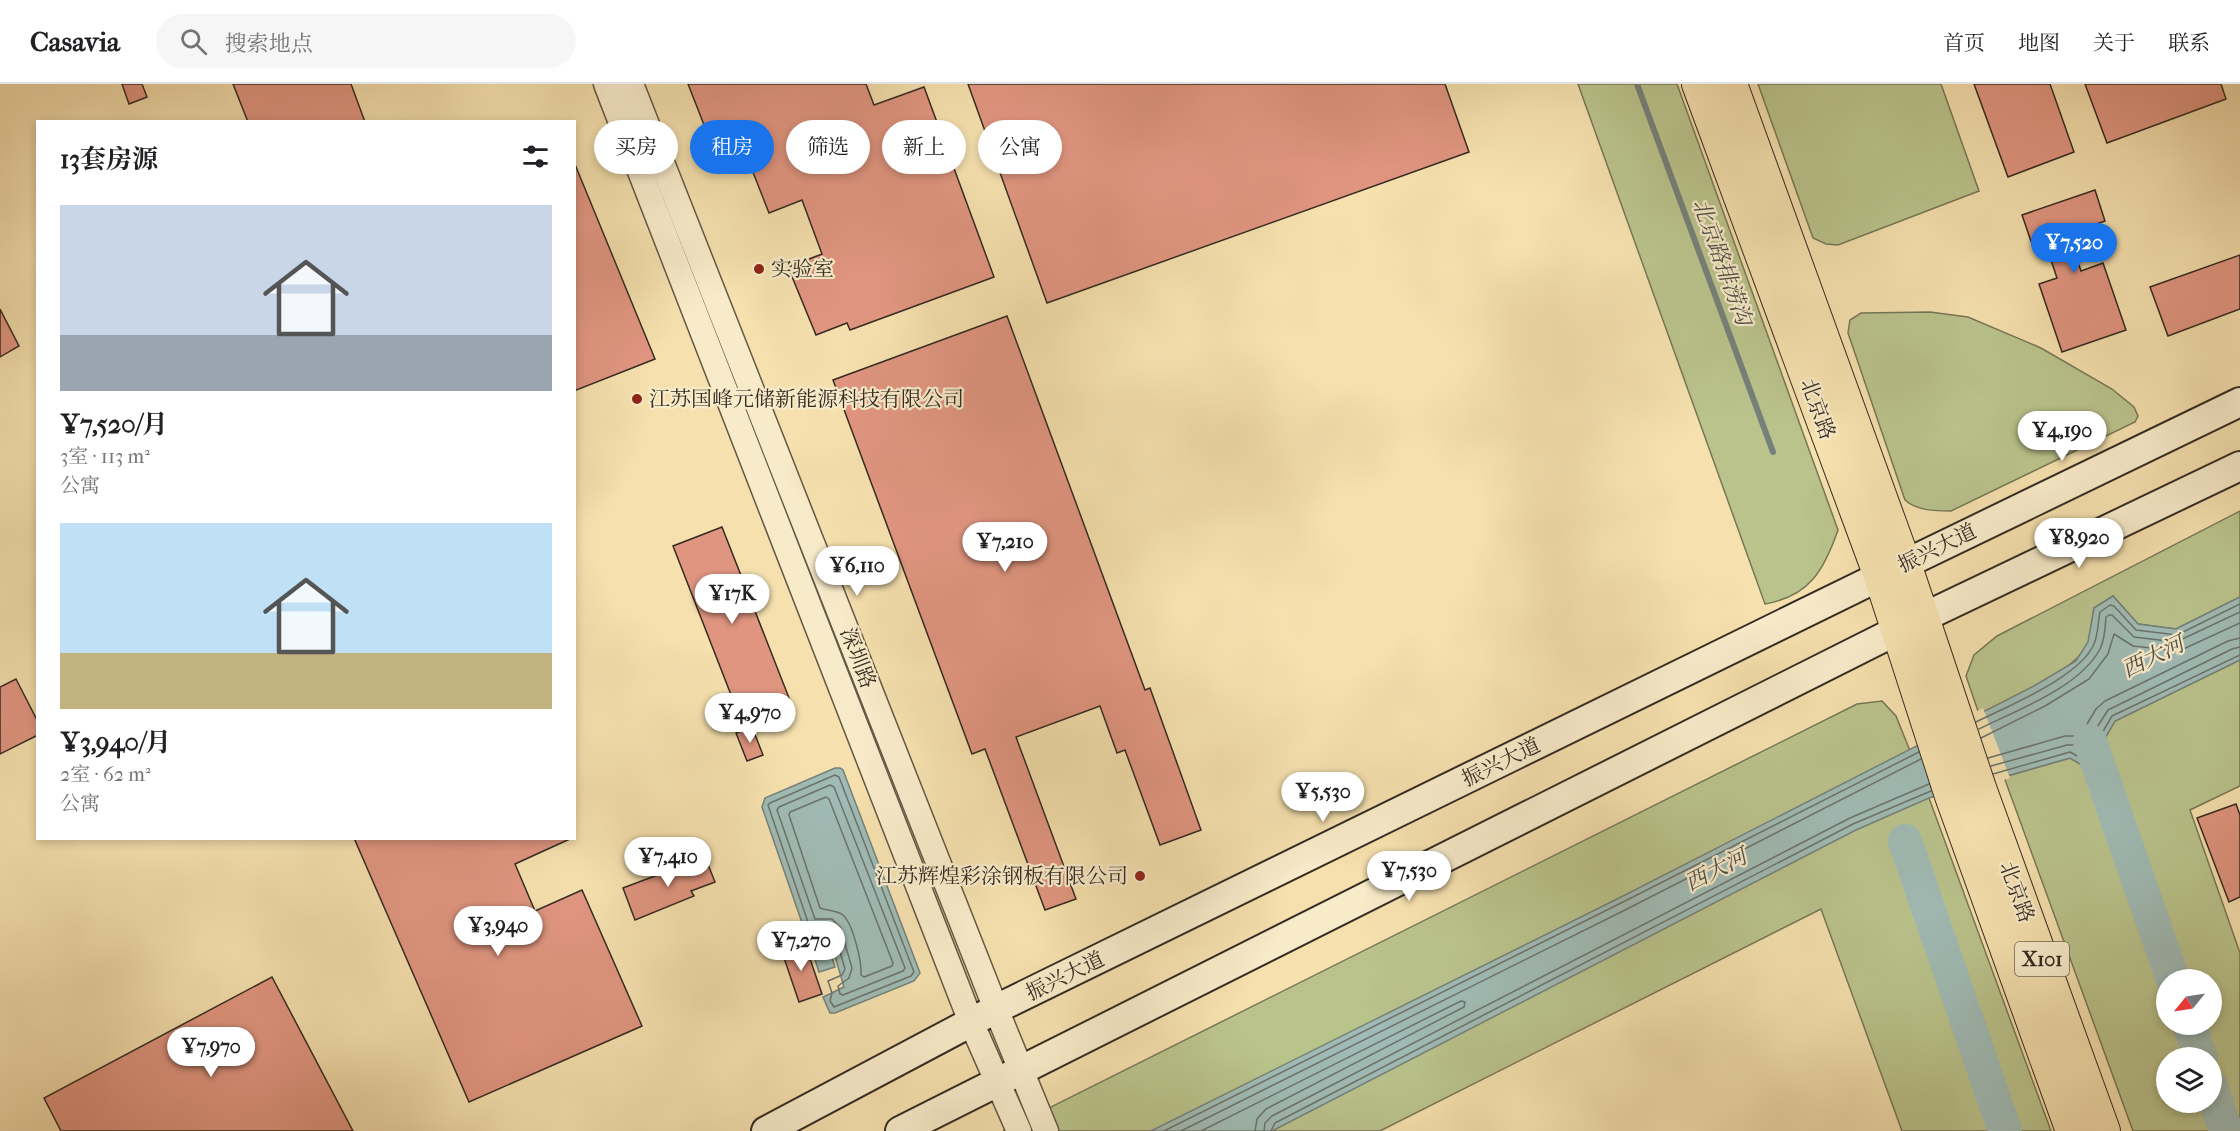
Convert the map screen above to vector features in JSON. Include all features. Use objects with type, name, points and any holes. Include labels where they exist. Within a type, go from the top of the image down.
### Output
[{"type":"main road","name":"北京路","points":[[1698,84],[1892,570]]},
{"type":"main road","name":"北京路","points":[[1731,84],[1965,792],[2072,1131]]},
{"type":"main road","name":"振兴大道","points":[[766,1131],[984,1016],[1892,570],[2240,402]]},
{"type":"main road","points":[[900,1131],[1910,624],[2240,466]]},
{"type":"main road","name":"北京路","points":[[1965,792],[2104,1131]]},
{"type":"street","name":"深圳路","points":[[606,84],[984,1016],[1010,1077],[1045,1129]]},
{"type":"street","name":"深圳路","points":[[631,84],[984,1016]]},
{"type":"street","name":"深圳路","points":[[1010,1077],[1019,1131]]},
{"type":"green space","points":[[1578,84],[1677,84],[1838,530],[1821,569],[1804,588],[1793,595],[1765,604]]},
{"type":"green space","points":[[1758,84],[1941,84],[1979,191],[1838,245],[1826,244],[1813,238]]},
{"type":"green space","points":[[1930,312],[1968,317],[2041,348],[2112,389],[2134,407],[2138,416],[2135,422],[1951,511],[1927,510],[1910,504],[1905,500],[1848,333],[1850,320],[1861,313]]},
{"type":"green space","points":[[2240,511],[2240,597],[2176,629],[2138,624],[2113,596],[2094,608],[2089,641],[2083,652],[2072,663],[2041,684],[1979,714],[1966,676],[1974,655],[1997,636]]},
{"type":"green space","points":[[2240,660],[2240,786],[2190,810],[2240,953],[2240,1131],[2133,1131],[2004,777],[2070,758],[2087,768],[2105,785],[2114,783],[2100,747],[2115,721]]},
{"type":"green space","points":[[1882,701],[1896,716],[1929,798],[2051,1131],[1902,1131],[1821,909],[1380,1131],[1003,1131],[1857,704]]},
{"type":"water","name":"西大河","points":[[2113,596],[2138,624],[2176,629],[2240,597],[2240,660],[2115,721],[2100,747],[2114,784],[2105,785],[2087,768],[2070,758],[1929,798],[1856,830],[1272,1131],[1151,1131],[1621,897],[2034,686],[2076,661],[2088,642],[2094,608]]},
{"type":"water","points":[[835,768],[843,770],[920,973],[914,981],[830,1013],[823,997],[844,987],[828,932],[807,937],[762,807],[765,798]]},
{"type":"water","points":[[825,935],[835,967],[819,972],[809,941]]},
{"type":"pier","points":[[1983,708],[2010,778],[1938,799],[1917,742]]},
{"type":"building","points":[[122,84],[142,84],[147,97],[129,104]]},
{"type":"building","points":[[233,84],[351,84],[364,120],[247,120]]},
{"type":"building","points":[[688,84],[866,84],[874,105],[924,87],[936,120],[882,120],[882,174],[956,174],[994,277],[850,330],[847,323],[816,335],[788,267],[822,254],[802,200],[769,213],[754,174],[774,174],[774,120],[702,120]]},
{"type":"building","points":[[968,84],[1445,84],[1469,152],[1047,303],[1000,174],[1062,174],[1062,120],[981,120]]},
{"type":"building","points":[[1974,84],[2050,84],[2074,152],[2008,177]]},
{"type":"building","points":[[2085,84],[2221,84],[2226,99],[2107,143]]},
{"type":"building","points":[[576,167],[655,359],[576,390]]},
{"type":"building","points":[[2095,190],[2105,221],[2068,234],[2081,271],[2103,263],[2126,330],[2062,352],[2039,284],[2057,278],[2045,242],[2033,247],[2022,215]]},
{"type":"building","points":[[2240,255],[2240,309],[2168,336],[2150,287]]},
{"type":"building","points":[[0,309],[19,346],[0,357]]},
{"type":"building","points":[[1007,316],[1145,690],[1150,688],[1201,830],[1160,845],[1125,750],[1117,753],[1100,706],[1016,737],[1076,899],[1045,910],[985,749],[972,754],[833,380]]},
{"type":"building","points":[[722,527],[791,703],[742,723],[673,546]]},
{"type":"building","points":[[16,679],[36,718],[36,736],[0,754],[0,687]]},
{"type":"building","points":[[752,727],[763,755],[747,761],[736,733]]},
{"type":"building","points":[[2236,804],[2240,815],[2240,897],[2229,902],[2197,818]]},
{"type":"building","points":[[355,840],[568,840],[515,864],[535,911],[582,890],[642,1026],[469,1102]]},
{"type":"building","points":[[705,857],[715,882],[691,891],[694,896],[635,920],[623,888]]},
{"type":"building","points":[[804,941],[822,994],[799,1002],[781,949]]},
{"type":"building","points":[[272,977],[353,1131],[61,1131],[44,1098]]},
{"type":"waterway","name":"北京路排涝沟","points":[[1637,84],[1773,452]]},
{"type":"waterway","points":[[2090,741],[2169,969]]},
{"type":"waterway","points":[[1905,841],[2005,1131]]},
{"type":"waterway","points":[[2193,1035],[2197,1047]]},
{"type":"waterway","points":[[2220,1113],[2226,1131]]},
{"type":"place","name":"实验室","points":[[759,269]]},
{"type":"place","name":"江苏国峰元储新能源科技有限公司","points":[[637,399]]},
{"type":"place","name":"江苏辉煌彩涂钢板有限公司","points":[[1140,876]]}]
